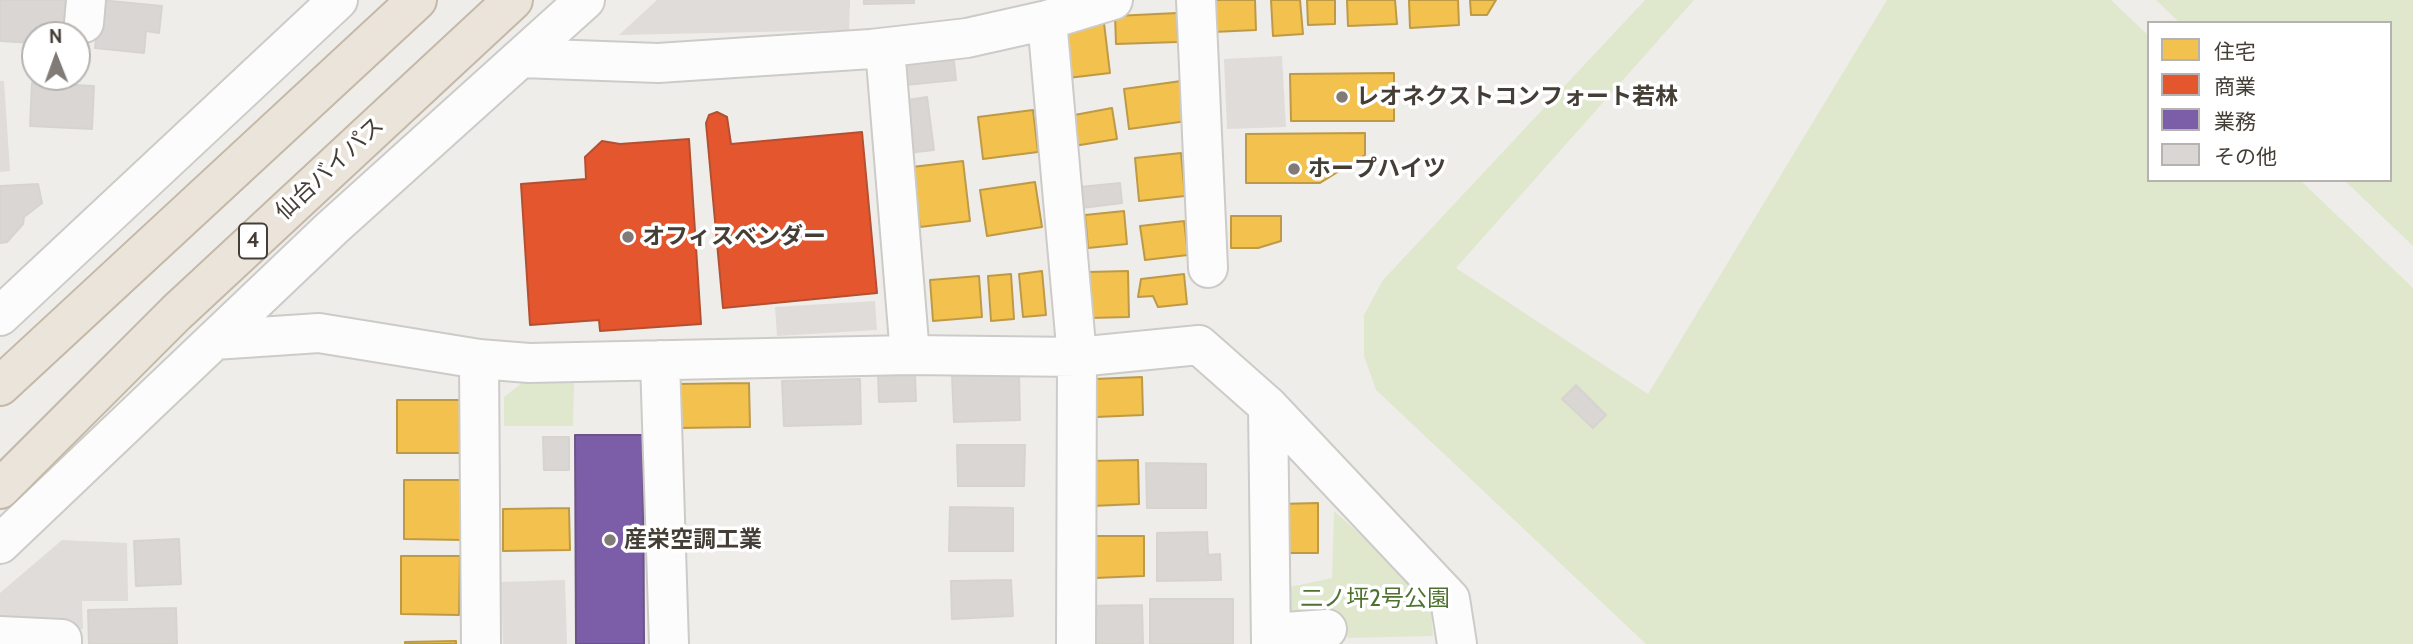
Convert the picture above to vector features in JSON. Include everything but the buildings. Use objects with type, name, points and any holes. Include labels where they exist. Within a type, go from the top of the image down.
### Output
[{"type":"highway","points":[[0,386],[417,0]]},
{"type":"highway","name":"仙台バイパス","points":[[0,489],[176,313],[513,0]]},
{"type":"street","points":[[0,316],[338,0]]},
{"type":"street","points":[[0,544],[214,340],[585,0]]},
{"type":"street","points":[[521,58],[658,63],[885,48],[967,38],[1047,20],[1113,0]]},
{"type":"street","points":[[1195,0],[1208,268]]},
{"type":"street","points":[[1047,20],[1077,356],[1076,644]]},
{"type":"street","points":[[885,48],[910,355]]},
{"type":"street","points":[[214,340],[319,332],[479,359],[528,363],[910,355],[1077,356],[1199,345],[1268,406],[1450,599],[1457,644]]},
{"type":"street","points":[[479,359],[481,644]]},
{"type":"street","points":[[660,360],[668,644]]},
{"type":"street","points":[[1268,406],[1271,639],[1327,629]]},
{"type":"street","points":[[0,636],[62,639],[62,644]]},
{"type":"green space","points":[[1645,0],[1694,0],[1456,268],[1648,394],[1887,0],[2111,0],[2147,34],[2147,182],[2302,182],[2413,288],[2413,644],[1646,644],[1376,390],[1364,356],[1364,315],[1383,280]]},
{"type":"green space","points":[[2156,0],[2413,0],[2413,246],[2346,182],[2392,182],[2392,21],[2178,21]]},
{"type":"green space","points":[[522,383],[574,383],[573,426],[504,426],[504,397]]},
{"type":"green space","name":"二ノ坪2号公園","points":[[1334,511],[1416,584],[1431,606],[1433,636],[1348,638],[1341,616],[1286,616],[1281,589],[1332,578]]},
{"type":"shaded area","points":[[657,0],[850,0],[849,30],[619,35]]},
{"type":"shaded area","points":[[1282,56],[1286,127],[1227,129],[1224,59]]},
{"type":"shaded area","points":[[0,81],[4,81],[10,171],[0,172]]},
{"type":"shaded area","points":[[875,301],[877,330],[777,336],[775,307]]},
{"type":"shaded area","points":[[62,540],[127,543],[128,601],[82,601],[83,629],[0,624],[0,593]]},
{"type":"shaded area","points":[[565,580],[567,644],[503,644],[501,582]]},
{"type":"place","name":"レオネクストコンフォート若林","points":[[1342,97]]},
{"type":"place","name":"ホープハイツ","points":[[1294,169]]},
{"type":"place","name":"オフィスベンダー","points":[[628,237]]},
{"type":"place","name":"産栄空調工業","points":[[610,540]]}]
